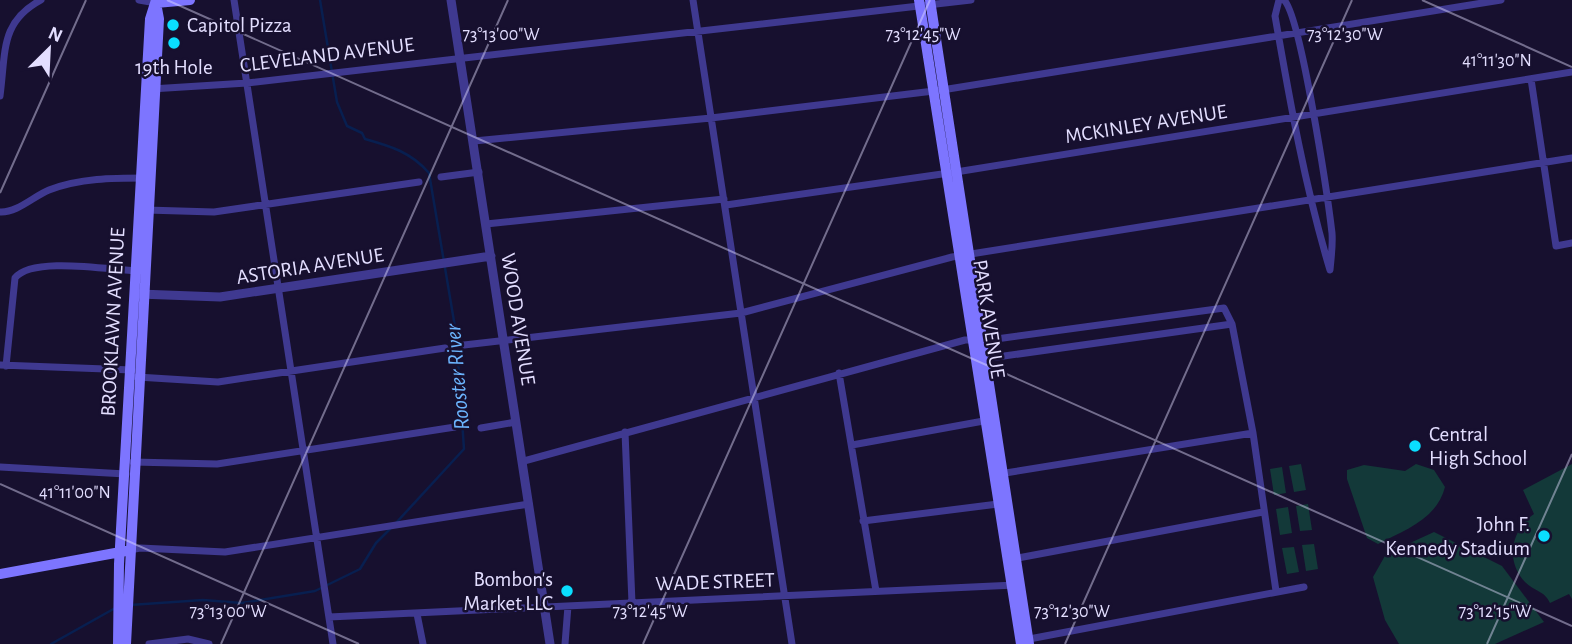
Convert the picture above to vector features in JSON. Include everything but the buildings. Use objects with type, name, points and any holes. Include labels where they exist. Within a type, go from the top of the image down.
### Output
[{"type":"main road","points":[[156,1],[190,0]]},
{"type":"main road","name":"BROOKLAWN AVENUE","points":[[126,644],[123,619],[124,551],[146,178],[150,19],[156,1]]},
{"type":"main road","name":"PARK AVENUE","points":[[925,4],[1025,642]]},
{"type":"main road","name":"PARK AVENUE","points":[[998,474],[998,504],[1012,559]]},
{"type":"main road","points":[[0,574],[124,551]]},
{"type":"main road","name":"BROOKLAWN AVENUE","points":[[118,644],[123,619]]},
{"type":"street","points":[[0,96],[1,46],[7,24],[16,14],[41,0]]},
{"type":"street","points":[[139,0],[156,1]]},
{"type":"street","points":[[234,0],[333,644]]},
{"type":"street","name":"WOOD AVENUE","points":[[451,0],[524,461],[550,644]]},
{"type":"street","points":[[693,0],[792,644]]},
{"type":"street","name":"CLEVELAND AVENUE","points":[[150,90],[247,83],[971,0]]},
{"type":"street","points":[[1281,0],[1292,13],[1297,33],[1332,235],[1330,270],[1309,200],[1275,16],[1281,0]]},
{"type":"street","points":[[474,141],[711,118],[938,90],[1501,0]]},
{"type":"street","name":"MCKINLEY AVENUE","points":[[486,224],[725,202],[951,173],[1572,72]]},
{"type":"street","points":[[1531,79],[1556,246],[1572,243]]},
{"type":"street","points":[[464,345],[504,338],[741,313],[964,256],[1572,158]]},
{"type":"street","points":[[441,177],[479,172]]},
{"type":"street","points":[[0,212],[8,212],[48,191],[69,184],[105,178],[146,178]]},
{"type":"street","points":[[143,210],[214,212],[419,182]]},
{"type":"street","name":"ASTORIA AVENUE","points":[[139,294],[220,297],[491,256]]},
{"type":"street","points":[[140,271],[37,265],[19,272],[15,278],[3,365],[218,382],[445,348]]},
{"type":"street","points":[[524,461],[839,373],[977,340],[1224,308],[1232,324],[1253,433],[1276,591]]},
{"type":"street","points":[[980,359],[1232,324]]},
{"type":"street","points":[[839,373],[876,591]]},
{"type":"street","points":[[852,445],[989,420]]},
{"type":"street","points":[[481,428],[516,422]]},
{"type":"street","points":[[129,462],[217,464],[455,427]]},
{"type":"street","points":[[625,432],[632,603]]},
{"type":"street","points":[[998,474],[1253,433]]},
{"type":"street","points":[[0,467],[129,474]]},
{"type":"street","points":[[124,551],[141,548],[225,552],[530,504]]},
{"type":"street","points":[[863,520],[998,504]]},
{"type":"street","points":[[1012,559],[1263,512]]},
{"type":"street","name":"WADE STREET","points":[[329,617],[1015,584]]},
{"type":"street","points":[[1025,642],[1304,587]]},
{"type":"street","points":[[565,644],[568,606]]},
{"type":"street","points":[[417,614],[423,644]]},
{"type":"street","points":[[149,644],[188,639],[209,644]]},
{"type":"green space","points":[[1301,464],[1306,490],[1294,492],[1289,466]]},
{"type":"green space","points":[[1416,464],[1434,470],[1445,487],[1441,498],[1427,515],[1409,528],[1378,544],[1367,538],[1347,479],[1347,470],[1364,465],[1405,471]]},
{"type":"green space","name":"John F. Kennedy Stadium","points":[[1572,464],[1572,599],[1569,594],[1550,603],[1519,574],[1513,546],[1520,528],[1534,514],[1523,490]]},
{"type":"green space","points":[[1282,467],[1286,493],[1274,495],[1270,469]]},
{"type":"green space","points":[[1308,504],[1312,530],[1300,531],[1296,506]]},
{"type":"green space","points":[[1288,507],[1292,533],[1280,535],[1276,509]]},
{"type":"green space","points":[[1434,532],[1502,566],[1544,622],[1495,644],[1399,644],[1385,620],[1373,577],[1386,554]]},
{"type":"green space","points":[[1314,544],[1318,569],[1306,571],[1302,545]]},
{"type":"green space","points":[[1294,547],[1299,572],[1287,574],[1282,548]]},
{"type":"waterway","name":"Rooster River","points":[[320,0],[337,102],[347,126],[362,133],[365,139],[407,155],[429,173],[456,333],[464,449],[395,524]]},
{"type":"waterway","name":"Rooster River","points":[[130,605],[203,600],[242,603],[315,591],[360,569],[376,543],[390,529]]},
{"type":"waterway","name":"Rooster River","points":[[51,644],[117,607]]},
{"type":"place","name":"Capitol Pizza","points":[[173,25]]},
{"type":"place","name":"19th Hole","points":[[174,43]]},
{"type":"place","name":"Central High School","points":[[1415,446]]},
{"type":"place","name":"John F. Kennedy Stadium","points":[[1544,536]]},
{"type":"place","name":"Bombon's Market LLC","points":[[567,591]]}]
